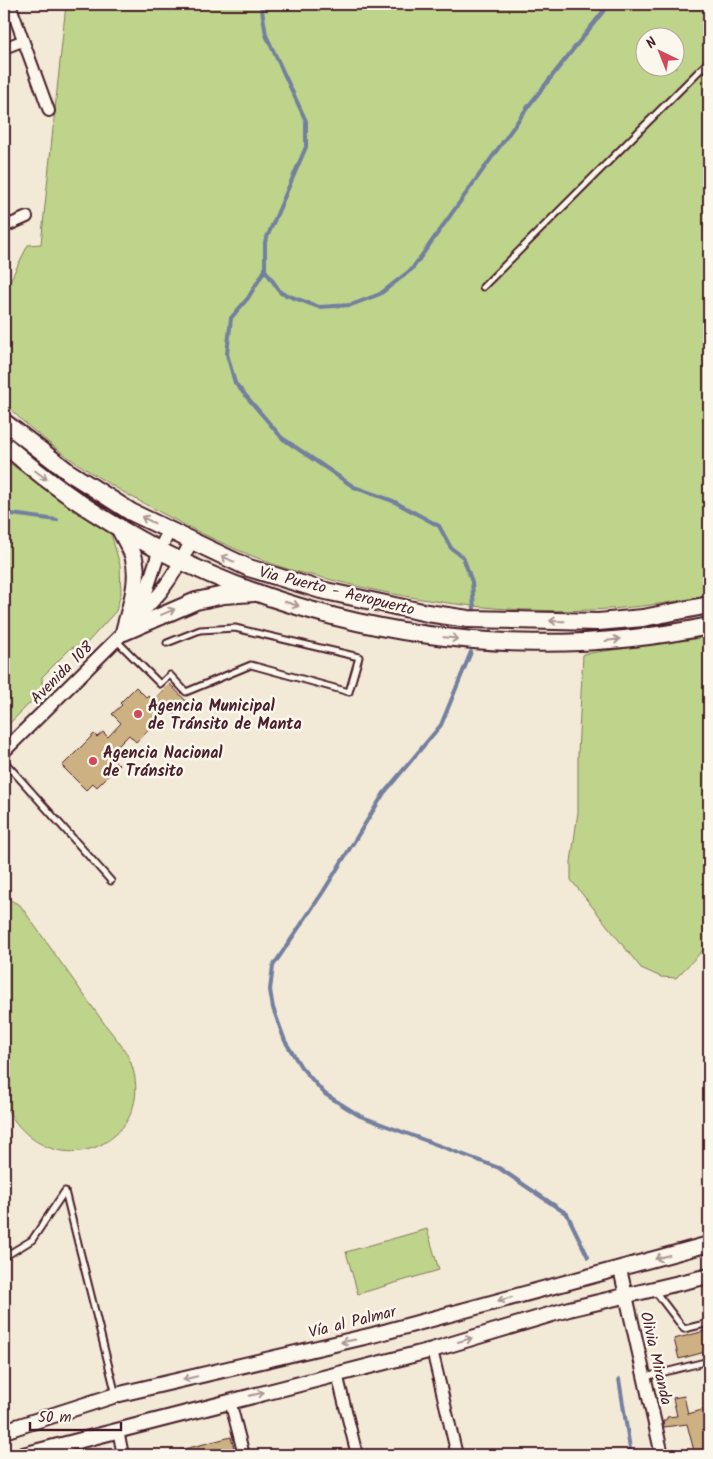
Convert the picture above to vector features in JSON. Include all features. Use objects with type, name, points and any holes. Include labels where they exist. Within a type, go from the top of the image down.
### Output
[{"type":"main road","name":"Via Puerto - Aeropuerto","points":[[4,422],[70,473],[131,512],[249,568],[321,590],[427,613],[468,619],[598,622],[642,618],[709,605]]},
{"type":"main road","name":"Via Puerto - Aeropuerto","points":[[4,444],[29,466],[82,506],[182,561],[292,605],[376,628],[433,636],[515,643],[601,641],[709,626]]},
{"type":"main road","points":[[119,527],[132,555],[136,573],[133,598],[120,636]]},
{"type":"main road","points":[[120,636],[196,601],[224,595],[259,593]]},
{"type":"main road","name":"Vía al Palmar","points":[[4,1431],[116,1395],[374,1335],[709,1244]]},
{"type":"main road","points":[[23,1455],[432,1350],[569,1310],[709,1276]]},
{"type":"street","points":[[10,4],[49,111]]},
{"type":"street","points":[[4,48],[22,40]]},
{"type":"street","points":[[4,227],[27,217]]},
{"type":"street","name":"Avenida 108","points":[[139,613],[160,550],[170,531]]},
{"type":"street","name":"Avenida 108","points":[[4,751],[120,636],[139,613],[162,591],[182,561],[191,542]]},
{"type":"street","name":"Olivia Miranda","points":[[620,1269],[662,1455]]},
{"type":"street","points":[[432,1350],[457,1455]]},
{"type":"street","points":[[337,1374],[357,1455]]},
{"type":"street","points":[[230,1401],[244,1455]]},
{"type":"street","points":[[118,1430],[123,1455]]},
{"type":"lane","points":[[483,287],[709,61]]},
{"type":"lane","points":[[120,636],[160,684],[170,675],[186,692],[251,665],[349,692],[359,657],[235,628],[200,630],[167,643]]},
{"type":"lane","points":[[4,761],[111,881]]},
{"type":"lane","points":[[4,1257],[32,1240],[65,1192],[116,1395]]},
{"type":"lane","points":[[654,1290],[684,1329],[709,1323]]},
{"type":"lane","points":[[645,1377],[709,1361]]},
{"type":"green space","points":[[66,4],[709,4],[709,595],[616,609],[569,611],[522,610],[428,600],[382,592],[281,567],[234,548],[170,518],[95,475],[57,449],[4,403],[4,293],[28,245],[41,244]]},
{"type":"green space","points":[[4,459],[79,514],[111,534],[120,565],[121,593],[116,611],[86,644],[71,648],[42,677],[42,691],[4,729]]},
{"type":"green space","points":[[709,637],[709,944],[676,978],[661,977],[641,968],[571,880],[571,862],[578,812],[578,753],[583,654]]},
{"type":"green space","points":[[4,897],[20,905],[129,1057],[136,1091],[130,1115],[116,1134],[96,1147],[72,1152],[48,1147],[25,1132],[5,1105],[3,1090]]},
{"type":"green space","points":[[427,1229],[439,1270],[358,1294],[346,1252]]},
{"type":"building","points":[[170,684],[187,702],[174,714],[170,709],[136,742],[129,735],[109,755],[119,765],[97,787],[93,783],[86,790],[62,766],[94,734],[97,737],[103,732],[108,737],[121,723],[112,714],[136,687],[147,698],[148,696],[153,700]]},
{"type":"building","points":[[709,1330],[709,1351],[679,1359],[674,1339]]},
{"type":"building","points":[[684,1396],[688,1414],[709,1408],[709,1455],[695,1455],[687,1424],[664,1427],[663,1421],[667,1417],[677,1416],[673,1398]]},
{"type":"building","points":[[231,1437],[236,1455],[174,1455],[173,1452]]},
{"type":"waterway","points":[[261,4],[266,35],[306,121],[306,147],[265,242],[265,270],[281,293],[319,307],[351,305],[380,294],[412,269],[530,104],[609,4]]},
{"type":"waterway","points":[[265,270],[248,298],[231,318],[227,354],[235,383],[282,438],[354,487],[393,501],[439,526],[451,548],[463,557],[472,582],[474,609]]},
{"type":"waterway","points":[[4,513],[57,520]]},
{"type":"waterway","points":[[471,652],[441,725],[384,793],[323,892],[273,966],[270,990],[273,1008],[285,1041],[301,1067],[325,1094],[360,1116],[499,1168],[567,1214],[588,1257]]},
{"type":"waterway","points":[[619,1379],[631,1455]]},
{"type":"place","name":"Agencia Municipal de Tránsito de Manta","points":[[138,714]]},
{"type":"place","name":"Agencia Nacional de Tránsito","points":[[93,761]]}]
